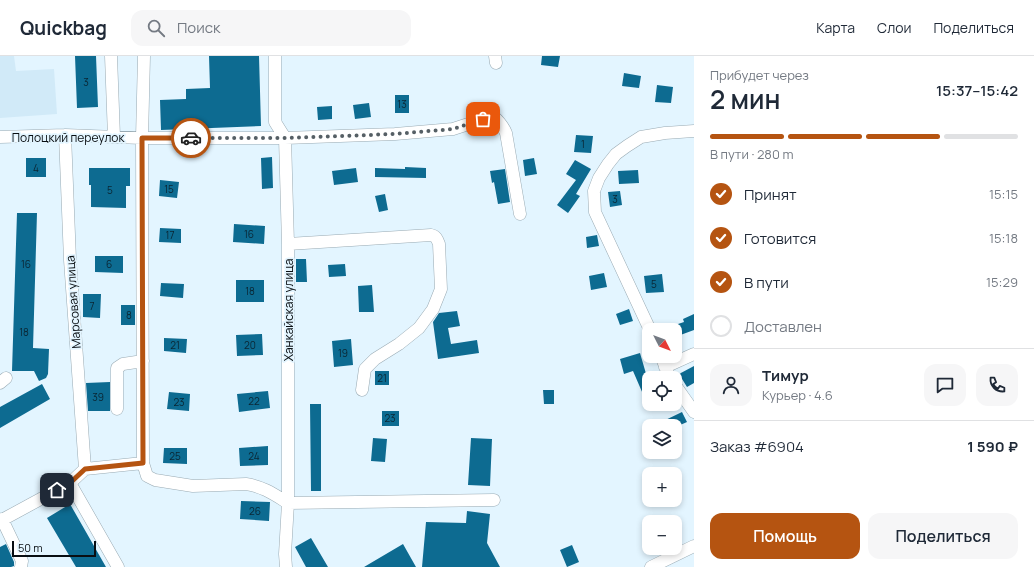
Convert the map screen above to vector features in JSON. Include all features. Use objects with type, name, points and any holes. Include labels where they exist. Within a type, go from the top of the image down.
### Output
[{"type":"street","points":[[111,56],[114,137]]},
{"type":"street","points":[[144,56],[142,138],[143,463],[147,476],[155,480],[193,486],[253,485],[260,487],[288,503],[494,500]]},
{"type":"street","points":[[275,56],[275,122],[286,138]]},
{"type":"street","name":"Полоцкий переулок","points":[[0,137],[65,135],[142,138],[286,138],[395,134],[453,129],[493,116],[504,127],[506,133],[520,214]]},
{"type":"street","points":[[647,323],[595,212],[594,191],[608,164],[616,154],[627,146],[641,138],[665,133],[694,131]]},
{"type":"street","name":"Марсовая улица","points":[[65,135],[70,260],[85,469]]},
{"type":"street","name":"Ханкайская улица","points":[[286,138],[288,244],[288,503],[285,554],[286,567]]},
{"type":"street","points":[[288,244],[431,235],[435,236],[437,239],[439,244],[441,289],[433,309],[419,328],[399,344],[375,359],[365,369],[362,390]]},
{"type":"street","points":[[682,357],[694,354]]},
{"type":"street","points":[[117,409],[117,368],[123,364],[143,361]]},
{"type":"street","points":[[682,395],[694,412]]},
{"type":"street","points":[[21,567],[22,561],[1,520],[70,483],[85,469],[143,463]]},
{"type":"street","points":[[70,483],[118,567]]},
{"type":"street","points":[[651,567],[694,546]]},
{"type":"shaded area","points":[[0,56],[14,56],[16,71],[54,69],[57,114],[0,118]]},
{"type":"building","points":[[75,56],[96,56],[98,107],[77,108]]},
{"type":"building","points":[[209,56],[259,56],[261,126],[161,130],[160,100],[186,99],[186,89],[210,88]]},
{"type":"building","points":[[542,56],[560,56],[558,67],[541,65]]},
{"type":"building","points":[[624,73],[641,76],[639,88],[622,86]]},
{"type":"building","points":[[657,85],[673,87],[671,103],[655,102]]},
{"type":"building","points":[[395,95],[409,95],[409,113],[395,113]]},
{"type":"building","points":[[369,103],[371,117],[355,119],[353,105]]},
{"type":"building","points":[[332,106],[332,119],[318,120],[317,107]]},
{"type":"building","points":[[576,135],[593,136],[591,153],[574,152]]},
{"type":"building","points":[[272,157],[273,188],[262,189],[261,158]]},
{"type":"building","points":[[26,158],[46,158],[46,177],[26,177]]},
{"type":"building","points":[[534,158],[537,174],[525,176],[523,160]]},
{"type":"building","points":[[575,160],[591,169],[576,194],[580,196],[568,213],[557,205],[576,180],[566,174]]},
{"type":"building","points":[[405,167],[426,168],[426,178],[375,177],[375,168],[405,169]]},
{"type":"building","points":[[89,168],[130,168],[130,186],[126,186],[126,208],[91,207]]},
{"type":"building","points":[[356,168],[358,182],[334,185],[332,171]]},
{"type":"building","points":[[505,169],[510,202],[498,204],[494,182],[492,183],[490,171]]},
{"type":"building","points":[[638,170],[639,183],[619,184],[618,171]]},
{"type":"building","points":[[160,180],[179,182],[177,198],[159,196]]},
{"type":"building","points":[[620,191],[622,205],[610,207],[608,192]]},
{"type":"building","points":[[385,194],[388,210],[379,212],[375,196]]},
{"type":"building","points":[[17,213],[37,213],[33,348],[49,349],[48,374],[46,378],[39,381],[34,371],[12,371]]},
{"type":"building","points":[[234,224],[265,226],[264,244],[233,242]]},
{"type":"building","points":[[160,228],[181,229],[181,243],[159,242]]},
{"type":"building","points":[[597,235],[599,246],[587,248],[586,237]]},
{"type":"building","points":[[95,256],[123,256],[123,273],[95,272]]},
{"type":"building","points":[[296,259],[306,259],[307,282],[296,282]]},
{"type":"building","points":[[345,264],[346,276],[329,277],[328,265]]},
{"type":"building","points":[[604,273],[607,287],[591,290],[589,276]]},
{"type":"building","points":[[662,274],[664,292],[646,293],[644,276]]},
{"type":"building","points":[[236,280],[264,280],[264,302],[236,302]]},
{"type":"building","points":[[161,283],[184,284],[183,298],[160,296]]},
{"type":"building","points":[[372,285],[374,312],[359,312],[358,286]]},
{"type":"building","points":[[83,294],[101,294],[100,318],[83,317]]},
{"type":"building","points":[[121,305],[135,305],[135,325],[121,325]]},
{"type":"building","points":[[629,309],[633,321],[620,325],[616,314]]},
{"type":"building","points":[[457,311],[460,326],[448,328],[451,344],[477,340],[479,353],[438,359],[433,322],[439,313]]},
{"type":"building","points":[[694,314],[694,330],[682,334],[681,323],[684,322],[683,319]]},
{"type":"building","points":[[262,334],[263,355],[237,356],[236,335]]},
{"type":"building","points":[[164,338],[187,339],[186,353],[164,351]]},
{"type":"building","points":[[351,339],[353,365],[334,367],[332,341]]},
{"type":"building","points":[[640,353],[645,371],[642,371],[642,392],[633,371],[624,374],[620,359]]},
{"type":"building","points":[[694,366],[694,383],[687,387],[682,379],[682,372]]},
{"type":"building","points":[[375,371],[389,371],[389,385],[375,385]]},
{"type":"building","points":[[110,382],[110,411],[88,411],[86,383]]},
{"type":"building","points":[[42,384],[50,399],[0,428],[0,407]]},
{"type":"building","points":[[543,390],[554,390],[554,404],[544,404]]},
{"type":"building","points":[[268,391],[270,408],[239,412],[237,394]]},
{"type":"building","points":[[169,392],[190,394],[189,411],[167,409]]},
{"type":"building","points":[[310,404],[321,404],[321,491],[311,491]]},
{"type":"building","points":[[382,411],[399,411],[399,426],[382,426]]},
{"type":"building","points":[[682,412],[687,422],[682,424],[682,419],[668,419]]},
{"type":"building","points":[[373,438],[387,439],[385,462],[371,461]]},
{"type":"building","points":[[471,438],[492,439],[490,486],[468,485]]},
{"type":"building","points":[[268,446],[268,465],[240,466],[239,448]]},
{"type":"building","points":[[164,448],[187,448],[187,464],[163,463]]},
{"type":"building","points":[[241,501],[270,502],[269,521],[240,519]]},
{"type":"building","points":[[70,504],[106,567],[76,567],[47,518]]},
{"type":"building","points":[[467,511],[490,514],[487,543],[500,567],[422,567],[426,522],[466,523]]},
{"type":"building","points":[[311,538],[328,567],[306,567],[295,547]]},
{"type":"building","points":[[6,544],[14,562],[14,566],[0,567],[0,547]]},
{"type":"building","points":[[403,544],[416,567],[364,567]]},
{"type":"building","points":[[572,545],[579,562],[567,567],[560,550]]},
{"type":"way so far","points":[[191,138],[286,138],[395,134],[453,129],[483,119]]},
{"type":"route","points":[[57,490],[70,483],[85,469],[143,463],[142,138],[191,138]]}]
